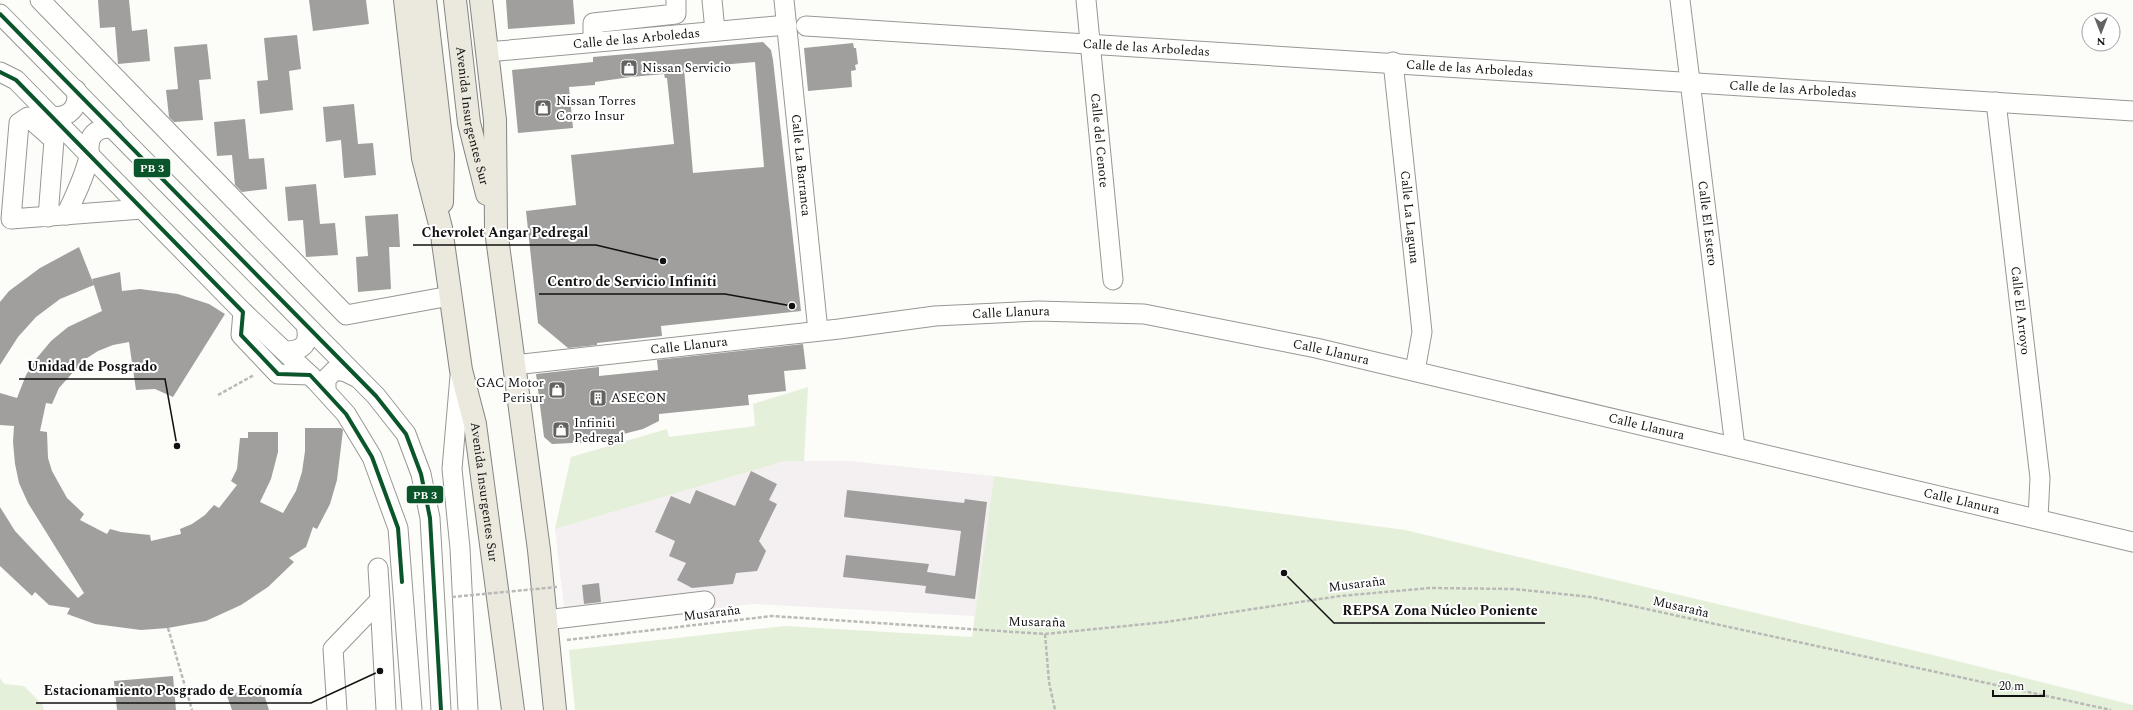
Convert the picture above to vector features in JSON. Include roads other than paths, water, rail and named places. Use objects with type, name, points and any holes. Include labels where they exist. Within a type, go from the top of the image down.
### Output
[{"type":"main road","name":"Avenida Insurgentes Sur","points":[[405,0],[423,158],[441,228],[460,370],[475,424],[513,710]]},
{"type":"main road","name":"Avenida Insurgentes Sur","points":[[425,0],[443,155],[441,228]]},
{"type":"main road","name":"Avenida Insurgentes Sur","points":[[455,0],[469,123],[496,230]]},
{"type":"main road","name":"Avenida Insurgentes Sur","points":[[480,0],[494,120],[496,230],[547,629],[555,710]]},
{"type":"street","points":[[40,0],[346,315],[450,296]]},
{"type":"street","points":[[593,42],[592,23],[676,14],[676,0]]},
{"type":"street","points":[[712,0],[715,31]]},
{"type":"street","name":"Calle La Barranca","points":[[784,0],[818,331]]},
{"type":"street","name":"Calle del Cenote","points":[[1086,0],[1113,280]]},
{"type":"street","name":"Calle El Estero","points":[[1680,0],[1735,447]]},
{"type":"street","points":[[0,14],[114,128],[376,396],[406,434],[421,474],[430,518],[441,710]]},
{"type":"street","name":"Calle de las Arboledas","points":[[487,52],[787,25]]},
{"type":"street","name":"Calle de las Arboledas","points":[[806,26],[1090,45],[1393,62],[1690,83],[2133,111]]},
{"type":"street","name":"Calle La Laguna","points":[[1393,62],[1422,332],[1415,371]]},
{"type":"street","points":[[0,72],[16,80],[243,312],[326,391],[346,414],[372,457],[398,528],[412,710]]},
{"type":"street","points":[[51,116],[62,116],[72,111],[77,100],[76,90]]},
{"type":"street","name":"Calle El Arroyo","points":[[1996,102],[2040,478],[2038,518]]},
{"type":"street","points":[[57,216],[54,140],[28,117],[19,123],[11,219],[57,216],[142,209]]},
{"type":"street","points":[[57,216],[81,184],[89,155],[88,144],[94,134],[103,128],[114,128]]},
{"type":"street","points":[[243,312],[241,335],[278,374],[310,375]]},
{"type":"street","name":"Calle Llanura","points":[[514,365],[818,331],[935,316],[977,313],[1118,312],[1177,319],[1316,348],[2038,518],[2133,542]]},
{"type":"street","points":[[285,352],[296,351],[305,345],[308,335],[306,325]]},
{"type":"street","points":[[326,391],[326,379],[335,370],[346,372],[356,377]]},
{"type":"street","points":[[460,370],[452,469],[460,548],[468,710]]},
{"type":"street","points":[[378,568],[386,710]]},
{"type":"street","points":[[337,710],[333,649],[380,600]]},
{"type":"street","points":[[547,629],[705,601]]},
{"type":"place","name":"Nissan Servicio","points":[[629,68]]},
{"type":"place","name":"Nissan Torres Corzo Insur","points":[[543,108]]},
{"type":"place","name":"Chevrolet Angar Pedregal","points":[[663,261]]},
{"type":"place","name":"Centro de Servicio Infiniti","points":[[792,306]]},
{"type":"place","name":"GAC Motor Perisur","points":[[557,390]]},
{"type":"place","name":"ASECON","points":[[598,398]]},
{"type":"place","name":"Infiniti Pedregal","points":[[561,430]]},
{"type":"place","name":"Unidad de Posgrado","points":[[177,446]]},
{"type":"place","name":"REPSA Zona Núcleo Poniente","points":[[1284,573]]},
{"type":"place","name":"Estacionamiento Posgrado de Economía","points":[[380,671]]}]
